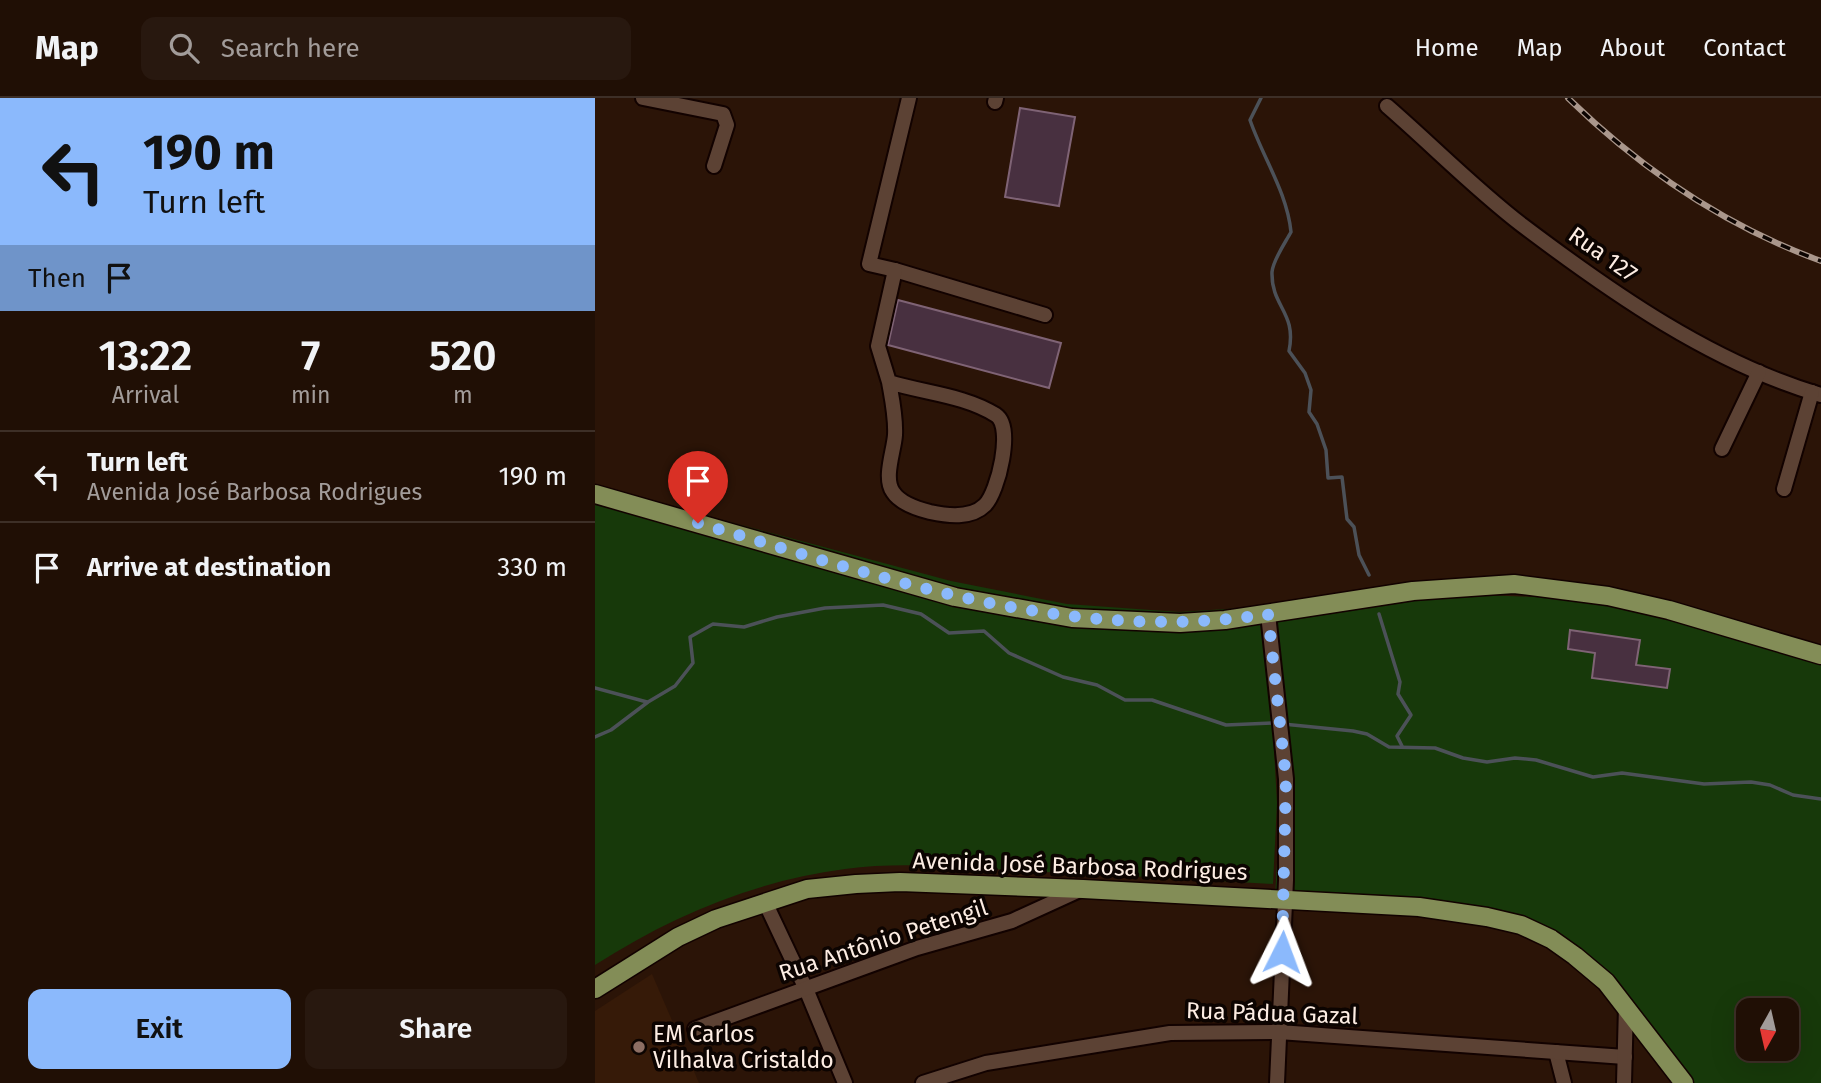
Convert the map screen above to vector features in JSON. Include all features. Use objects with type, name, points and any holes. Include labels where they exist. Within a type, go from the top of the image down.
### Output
[{"type":"main road","points":[[595,494],[955,597],[1072,618],[1225,621],[1413,591],[1514,584],[1608,596],[1669,610],[1821,655]]},
{"type":"main road","name":"Avenida José Barbosa Rodrigues","points":[[595,989],[678,937],[716,919],[807,889],[867,884],[1083,889],[1455,910],[1521,925],[1551,939],[1576,956],[1606,982],[1684,1083]]},
{"type":"street","points":[[643,98],[723,114],[727,125],[714,166]]},
{"type":"street","points":[[909,98],[869,264],[1045,315]]},
{"type":"street","name":"Rua 127","points":[[1387,106],[1521,224],[1648,313],[1759,372],[1817,393]]},
{"type":"street","points":[[889,382],[959,399],[998,416],[1004,427],[1006,443],[986,504],[969,514],[943,515],[908,504],[893,493],[889,482],[895,433],[889,382],[878,346],[895,270]]},
{"type":"street","points":[[1722,449],[1759,372]]},
{"type":"street","points":[[1784,489],[1817,393]]},
{"type":"street","points":[[1268,614],[1286,791],[1277,1083]]},
{"type":"street","name":"Rua Antônio Petengil","points":[[695,1029],[917,948],[1013,921],[1083,889]]},
{"type":"street","points":[[765,902],[806,989],[845,1083]]},
{"type":"street","points":[[1624,1083],[1626,1006]]},
{"type":"street","name":"Rua Pádua Gazal","points":[[923,1083],[985,1063],[1106,1041],[1170,1033],[1279,1032],[1625,1057]]},
{"type":"street","points":[[1556,1052],[1564,1083]]},
{"type":"shaded area","name":"EM Carlos Vilhalva Cristaldo","points":[[652,974],[699,1083],[595,1083],[595,1011]]},
{"type":"green space","points":[[595,486],[951,581],[1067,604],[1179,612],[1462,594],[1558,598],[1605,604],[1662,616],[1821,663],[1821,1083],[1674,1083],[1605,984],[1525,927],[1275,897],[1279,793],[1273,731],[1277,803],[1273,884],[935,866],[845,869],[778,882],[714,903],[624,947],[595,965]]},
{"type":"building","points":[[1020,108],[1075,117],[1059,206],[1005,197]]},
{"type":"building","points":[[898,300],[1061,343],[1049,388],[888,345]]},
{"type":"building","points":[[1570,630],[1640,640],[1636,665],[1670,669],[1667,688],[1592,678],[1595,653],[1568,649]]},
{"type":"waterway","points":[[1261,98],[1250,120],[1280,189],[1291,232],[1272,272],[1275,294],[1290,327],[1289,351],[1305,373],[1311,390],[1309,412],[1317,424],[1326,450],[1328,478],[1342,477],[1347,519],[1354,527],[1359,555],[1369,575]]},
{"type":"waterway","points":[[595,737],[611,730],[648,702],[675,686],[693,663],[690,637],[713,624],[744,627],[777,617],[825,608],[883,605],[921,614],[949,633],[984,631],[1009,653],[1063,677],[1097,685],[1125,700],[1152,700],[1226,725],[1275,723]]},
{"type":"waterway","points":[[1379,614],[1400,682],[1398,694],[1411,715],[1397,736],[1402,746]]},
{"type":"waterway","points":[[595,688],[647,702]]},
{"type":"waterway","points":[[1283,724],[1353,731],[1367,734],[1389,747],[1435,748],[1463,758],[1487,762],[1515,758],[1536,760],[1593,777],[1622,773],[1704,784],[1751,782],[1770,785],[1793,795],[1821,799]]},
{"type":"railway","points":[[1568,98],[1625,148],[1686,193],[1751,231],[1821,261]]},
{"type":"place","name":"EM Carlos Vilhalva Cristaldo","points":[[639,1047]]},
{"type":"route","points":[[698,523],[955,597],[1014,609],[1072,618],[1180,622],[1225,621],[1268,614],[1286,779],[1286,880],[1282,952]]}]
